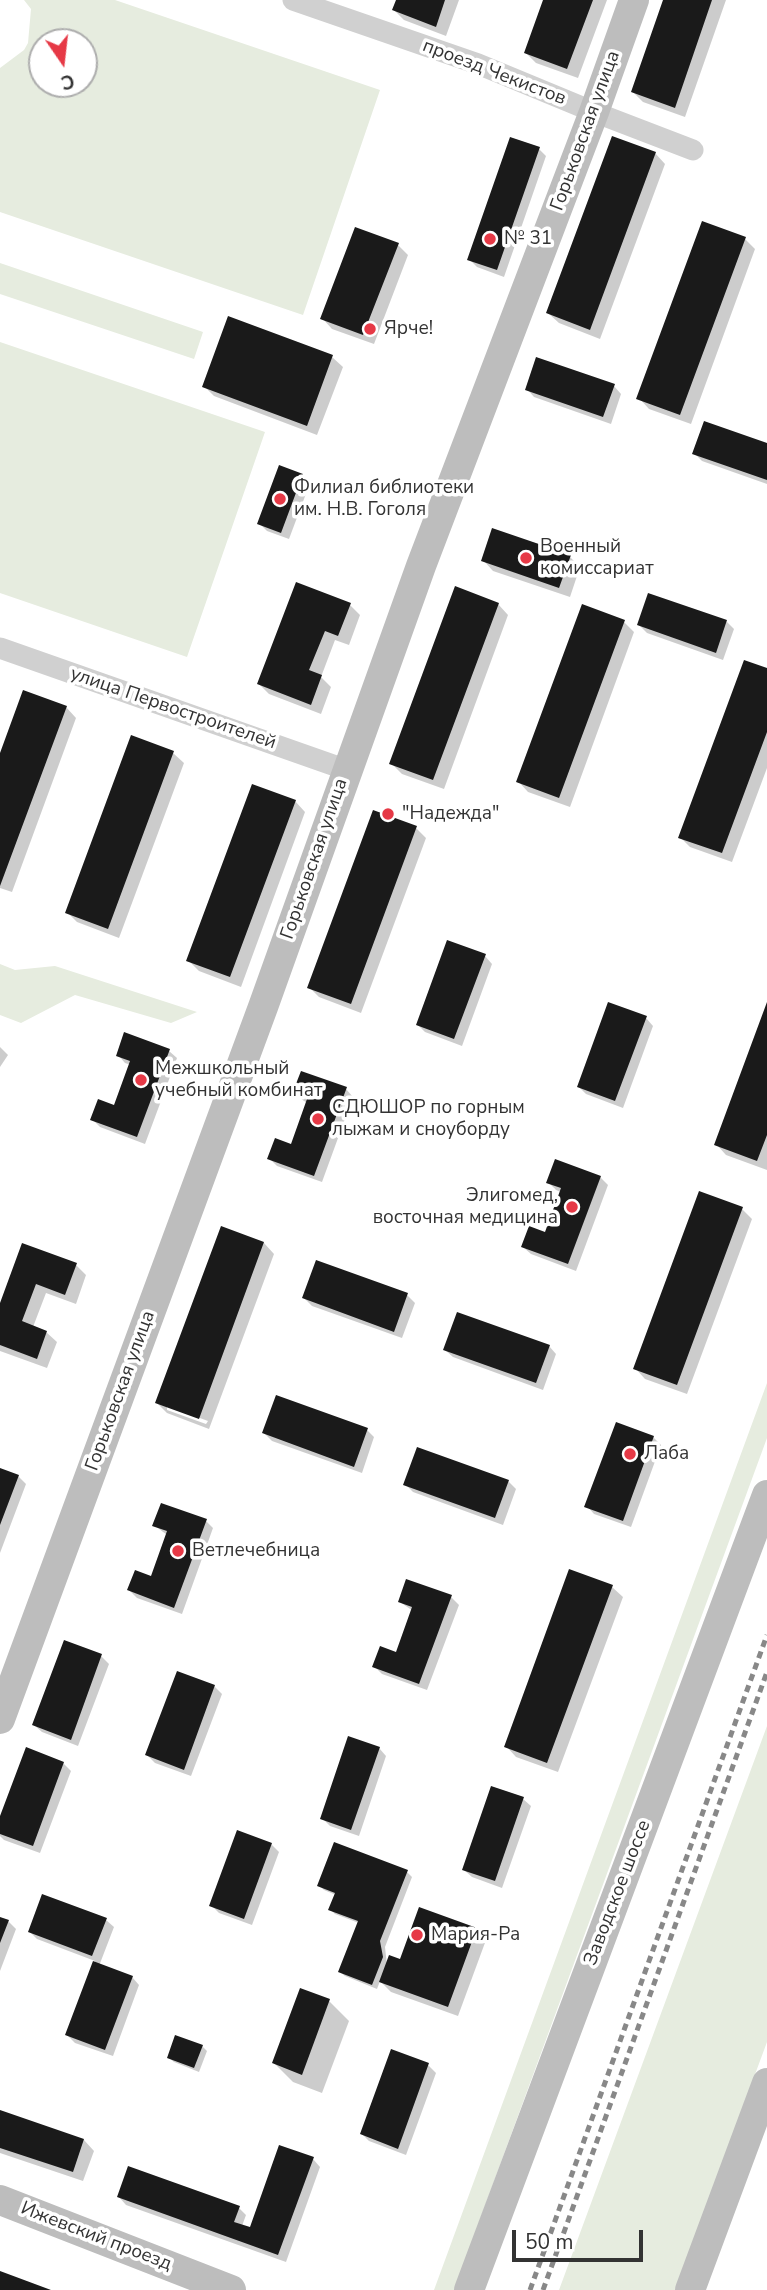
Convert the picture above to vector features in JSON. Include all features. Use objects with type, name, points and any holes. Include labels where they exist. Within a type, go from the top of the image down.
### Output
[{"type":"street","name":"проезд Чекистов","points":[[293,0],[478,64],[693,150]]},
{"type":"street","name":"Горьковская улица","points":[[0,1719],[452,485],[634,0]]},
{"type":"street","name":"улица Первостроителей","points":[[0,648],[347,770]]},
{"type":"street","name":"Заводское шоссе","points":[[469,2290],[767,1495]]},
{"type":"street","points":[[690,2290],[767,2083]]},
{"type":"street","name":"Ижевский проезд","points":[[0,2200],[231,2290]]},
{"type":"shaded area","points":[[24,0],[115,0],[380,90],[303,315],[0,212],[0,68],[24,50],[28,43],[28,98],[98,98],[98,28],[29,28],[31,9]]},
{"type":"shaded area","points":[[0,263],[203,332],[194,359],[0,294]]},
{"type":"shaded area","points":[[0,342],[265,432],[187,657],[0,593]]},
{"type":"shaded area","points":[[0,964],[15,970],[55,966],[197,1012],[171,1023],[75,995],[21,1023],[0,1015]]},
{"type":"shaded area","points":[[767,1383],[767,1438],[454,2290],[434,2290]]},
{"type":"shaded area","points":[[767,1726],[767,2042],[675,2290],[559,2290]]},
{"type":"building","points":[[396,0],[445,0],[436,27],[392,10]]},
{"type":"building","points":[[543,0],[593,0],[567,69],[524,53]]},
{"type":"building","points":[[663,0],[712,0],[675,108],[631,92]]},
{"type":"building","points":[[612,136],[656,152],[590,330],[546,313]]},
{"type":"building","points":[[510,137],[540,147],[497,270],[467,260]]},
{"type":"building","points":[[702,221],[746,237],[680,415],[636,399]]},
{"type":"building","points":[[355,227],[399,243],[363,335],[320,319]]},
{"type":"building","points":[[228,316],[333,355],[307,426],[202,387]]},
{"type":"building","points":[[536,357],[615,384],[603,417],[525,390]]},
{"type":"building","points":[[704,421],[767,443],[767,480],[692,454]]},
{"type":"building","name":"Филиал библиотеки им. Н.В. Гоголя","points":[[279,465],[303,474],[281,533],[257,524]]},
{"type":"building","name":"Военный комиссариат","points":[[492,528],[571,555],[559,588],[481,561]]},
{"type":"building","points":[[296,582],[351,603],[338,636],[325,631],[309,670],[322,675],[311,705],[257,684]]},
{"type":"building","points":[[455,586],[499,603],[433,780],[389,764]]},
{"type":"building","points":[[648,593],[727,620],[716,653],[637,625]]},
{"type":"building","points":[[582,604],[625,620],[559,798],[516,782]]},
{"type":"building","points":[[744,660],[767,668],[767,732],[722,853],[678,838]]},
{"type":"building","points":[[23,690],[67,706],[0,886],[0,753]]},
{"type":"building","points":[[131,735],[174,751],[108,929],[65,913]]},
{"type":"building","points":[[252,784],[296,800],[230,977],[186,961]]},
{"type":"building","points":[[373,810],[417,826],[351,1004],[307,988]]},
{"type":"building","points":[[447,940],[486,954],[454,1039],[416,1025]]},
{"type":"building","points":[[608,1002],[647,1016],[615,1101],[577,1087]]},
{"type":"building","points":[[767,1002],[767,1135],[757,1161],[714,1145]]},
{"type":"building","name":"Межшкольный учебный комбинат","points":[[124,1032],[170,1049],[137,1137],[90,1120],[98,1099],[114,1105],[130,1061],[116,1056]]},
{"type":"building","name":"СДЮШОР по горным лыжам и сноуборду","points":[[301,1071],[347,1087],[314,1176],[267,1159],[275,1138],[291,1144],[307,1099],[292,1094]]},
{"type":"building","name":"Элигомед, восточная медицина","points":[[555,1159],[601,1176],[568,1264],[521,1247],[529,1226],[545,1232],[561,1188],[546,1183]]},
{"type":"building","points":[[699,1191],[743,1207],[677,1385],[633,1369]]},
{"type":"building","points":[[221,1226],[264,1242],[199,1419],[155,1403]]},
{"type":"building","points":[[22,1243],[77,1263],[65,1295],[36,1284],[22,1321],[47,1331],[37,1359],[0,1345],[0,1303]]},
{"type":"building","points":[[316,1260],[408,1293],[394,1332],[302,1298]]},
{"type":"building","points":[[457,1312],[550,1345],[536,1383],[443,1350]]},
{"type":"building","points":[[276,1395],[368,1428],[354,1467],[262,1433]]},
{"type":"building","points":[[616,1422],[654,1436],[623,1521],[584,1507]]},
{"type":"building","points":[[417,1447],[509,1480],[495,1518],[403,1485]]},
{"type":"building","points":[[0,1468],[19,1475],[0,1525]]},
{"type":"building","name":"Ветлечебница","points":[[161,1503],[207,1519],[174,1608],[127,1590],[135,1570],[151,1576],[167,1531],[152,1526]]},
{"type":"building","points":[[569,1569],[613,1585],[547,1763],[504,1747]]},
{"type":"building","points":[[406,1579],[452,1595],[419,1684],[372,1667],[380,1646],[396,1652],[412,1607],[398,1602]]},
{"type":"building","points":[[64,1640],[102,1654],[71,1740],[32,1725]]},
{"type":"building","points":[[177,1671],[215,1685],[184,1770],[145,1755]]},
{"type":"building","points":[[348,1736],[380,1747],[351,1830],[320,1819]]},
{"type":"building","points":[[26,1747],[64,1762],[33,1846],[0,1834],[0,1816]]},
{"type":"building","points":[[491,1786],[524,1797],[495,1881],[462,1870]]},
{"type":"building","points":[[237,1830],[272,1843],[244,1919],[209,1906]]},
{"type":"building","points":[[334,1842],[408,1870],[380,1941],[383,1957],[372,1985],[338,1972],[358,1921],[328,1910],[335,1893],[317,1886]]},
{"type":"building","points":[[42,1894],[107,1918],[92,1956],[28,1932]]},
{"type":"building","points":[[419,1907],[477,1928],[448,2007],[379,1982],[389,1955],[400,1959]]},
{"type":"building","points":[[0,1917],[9,1920],[0,1943]]},
{"type":"building","points":[[93,1961],[133,1976],[105,2050],[65,2035]]},
{"type":"building","points":[[300,1988],[330,1999],[302,2075],[272,2063]]},
{"type":"building","points":[[175,2035],[203,2045],[194,2068],[167,2058]]},
{"type":"building","points":[[391,2049],[429,2063],[398,2149],[360,2134]]},
{"type":"building","points":[[0,2110],[84,2139],[73,2172],[0,2148]]},
{"type":"building","points":[[279,2145],[314,2157],[278,2255],[117,2197],[128,2166],[240,2206],[234,2222],[250,2227]]},
{"type":"building","points":[[0,2271],[51,2290],[0,2290]]},
{"type":"railway","points":[[530,2290],[767,1635]]},
{"type":"railway","points":[[543,2290],[767,1672]]},
{"type":"place","name":"№ 31","points":[[490,239]]},
{"type":"place","name":"Ярче!","points":[[370,329]]},
{"type":"place","name":"Филиал библиотеки им. Н.В. Гоголя","points":[[280,499]]},
{"type":"place","name":"Военный комиссариат","points":[[526,558]]},
{"type":"place","name":"\"Надежда\"","points":[[388,814]]},
{"type":"place","name":"Межшкольный учебный комбинат","points":[[141,1080]]},
{"type":"place","name":"СДЮШОР по горным лыжам и сноуборду","points":[[318,1119]]},
{"type":"place","name":"Элигомед, восточная медицина","points":[[572,1207]]},
{"type":"place","name":"Лаба","points":[[630,1454]]},
{"type":"place","name":"Ветлечебница","points":[[178,1551]]},
{"type":"place","name":"Мария-Ра","points":[[417,1935]]}]
